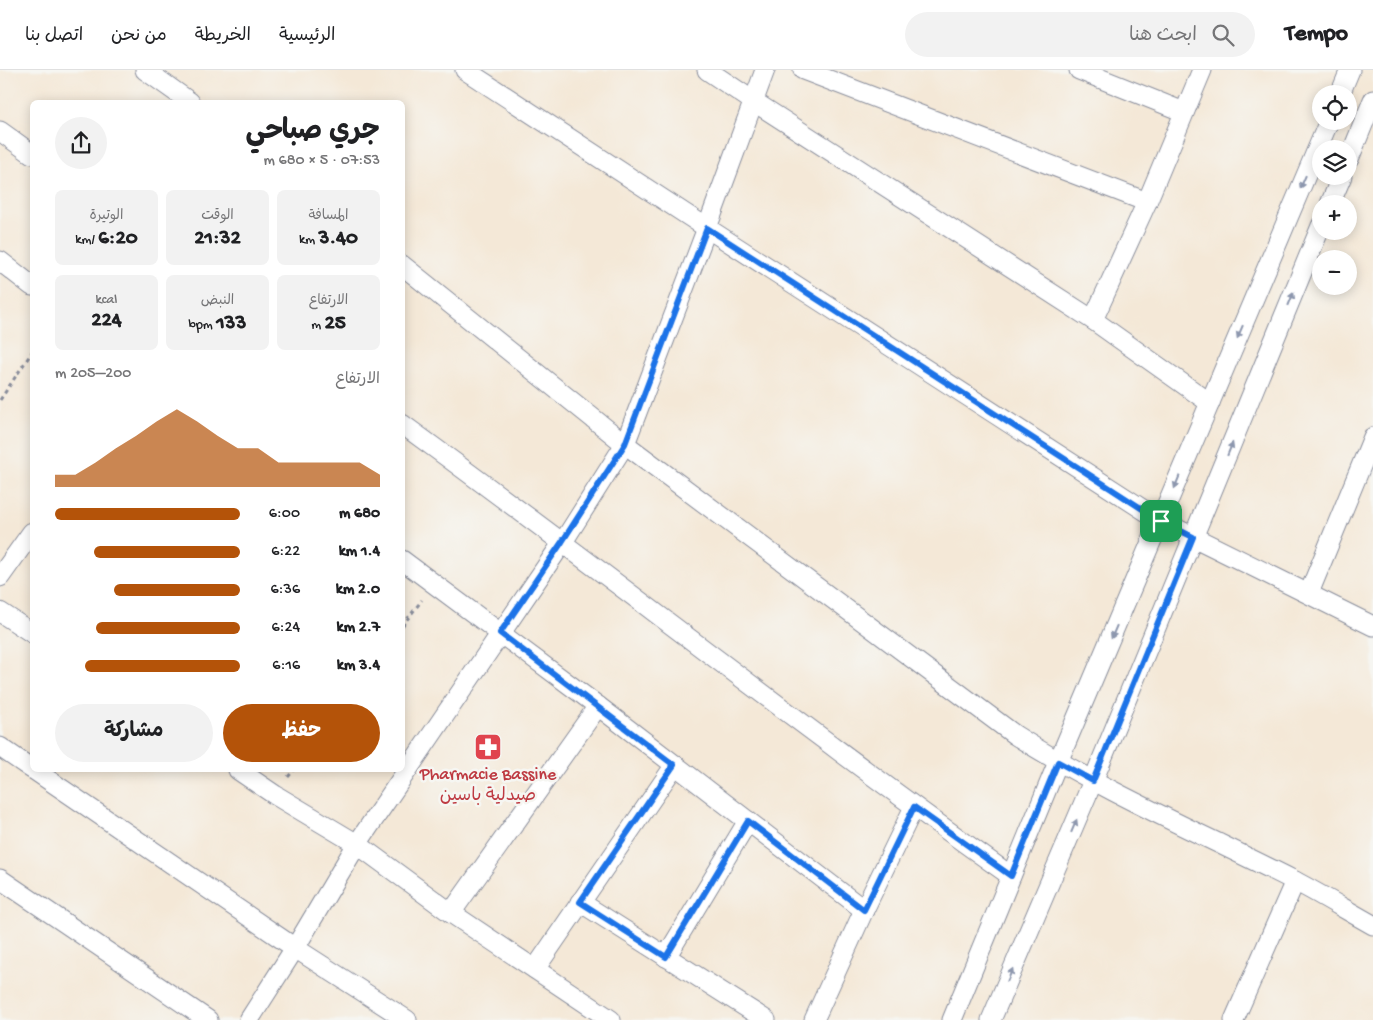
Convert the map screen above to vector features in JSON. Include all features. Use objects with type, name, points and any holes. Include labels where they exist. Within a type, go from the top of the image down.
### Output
[{"type":"street","points":[[145,70],[187,100]]},
{"type":"street","points":[[465,70],[1161,521],[1373,626]]},
{"type":"street","points":[[707,70],[752,101],[1093,320],[1210,403]]},
{"type":"street","points":[[249,1020],[295,948],[357,844],[562,542],[625,444],[765,70]]},
{"type":"street","points":[[803,70],[1147,202]]},
{"type":"street","points":[[1079,70],[1184,112]]},
{"type":"street","points":[[1093,320],[1147,202],[1202,70]]},
{"type":"street","points":[[1344,85],[1350,70]]},
{"type":"street","points":[[1357,141],[1372,107]]},
{"type":"street","points":[[952,1020],[1058,762],[1325,130]]},
{"type":"street","points":[[0,131],[30,153]]},
{"type":"street","points":[[991,1020],[1093,781],[1315,240]]},
{"type":"street","points":[[0,261],[30,284]]},
{"type":"street","points":[[405,267],[625,444],[1016,735],[1058,762],[1093,781],[1295,881],[1373,925]]},
{"type":"street","points":[[405,426],[914,807],[1011,876]]},
{"type":"street","points":[[1308,593],[1373,437]]},
{"type":"street","points":[[0,577],[30,535]]},
{"type":"street","points":[[405,562],[598,706],[864,910]]},
{"type":"street","points":[[0,612],[30,633]]},
{"type":"street","points":[[451,913],[598,706]]},
{"type":"street","points":[[0,747],[30,768]]},
{"type":"street","points":[[535,969],[674,765]]},
{"type":"street","points":[[36,772],[295,948],[407,1020]]},
{"type":"street","points":[[241,772],[275,795],[357,844],[451,913],[611,1020]]},
{"type":"street","points":[[814,1020],[914,807]]},
{"type":"street","points":[[666,957],[748,821]]},
{"type":"street","points":[[0,879],[208,1020]]},
{"type":"street","points":[[1234,1020],[1295,881]]},
{"type":"street","points":[[580,902],[766,1020]]},
{"type":"path","points":[[0,400],[30,355]]},
{"type":"path","points":[[405,622],[435,584]]},
{"type":"place","name":"Pharmacie Bassine صيدلية باسين","points":[[488,747]]},
{"type":"route","points":[[707,228],[1161,521],[1193,537],[1093,781],[1058,762],[1011,876],[914,807],[864,910],[748,821],[666,957],[580,902],[674,765],[500,633],[562,542],[625,444],[707,228]]}]
